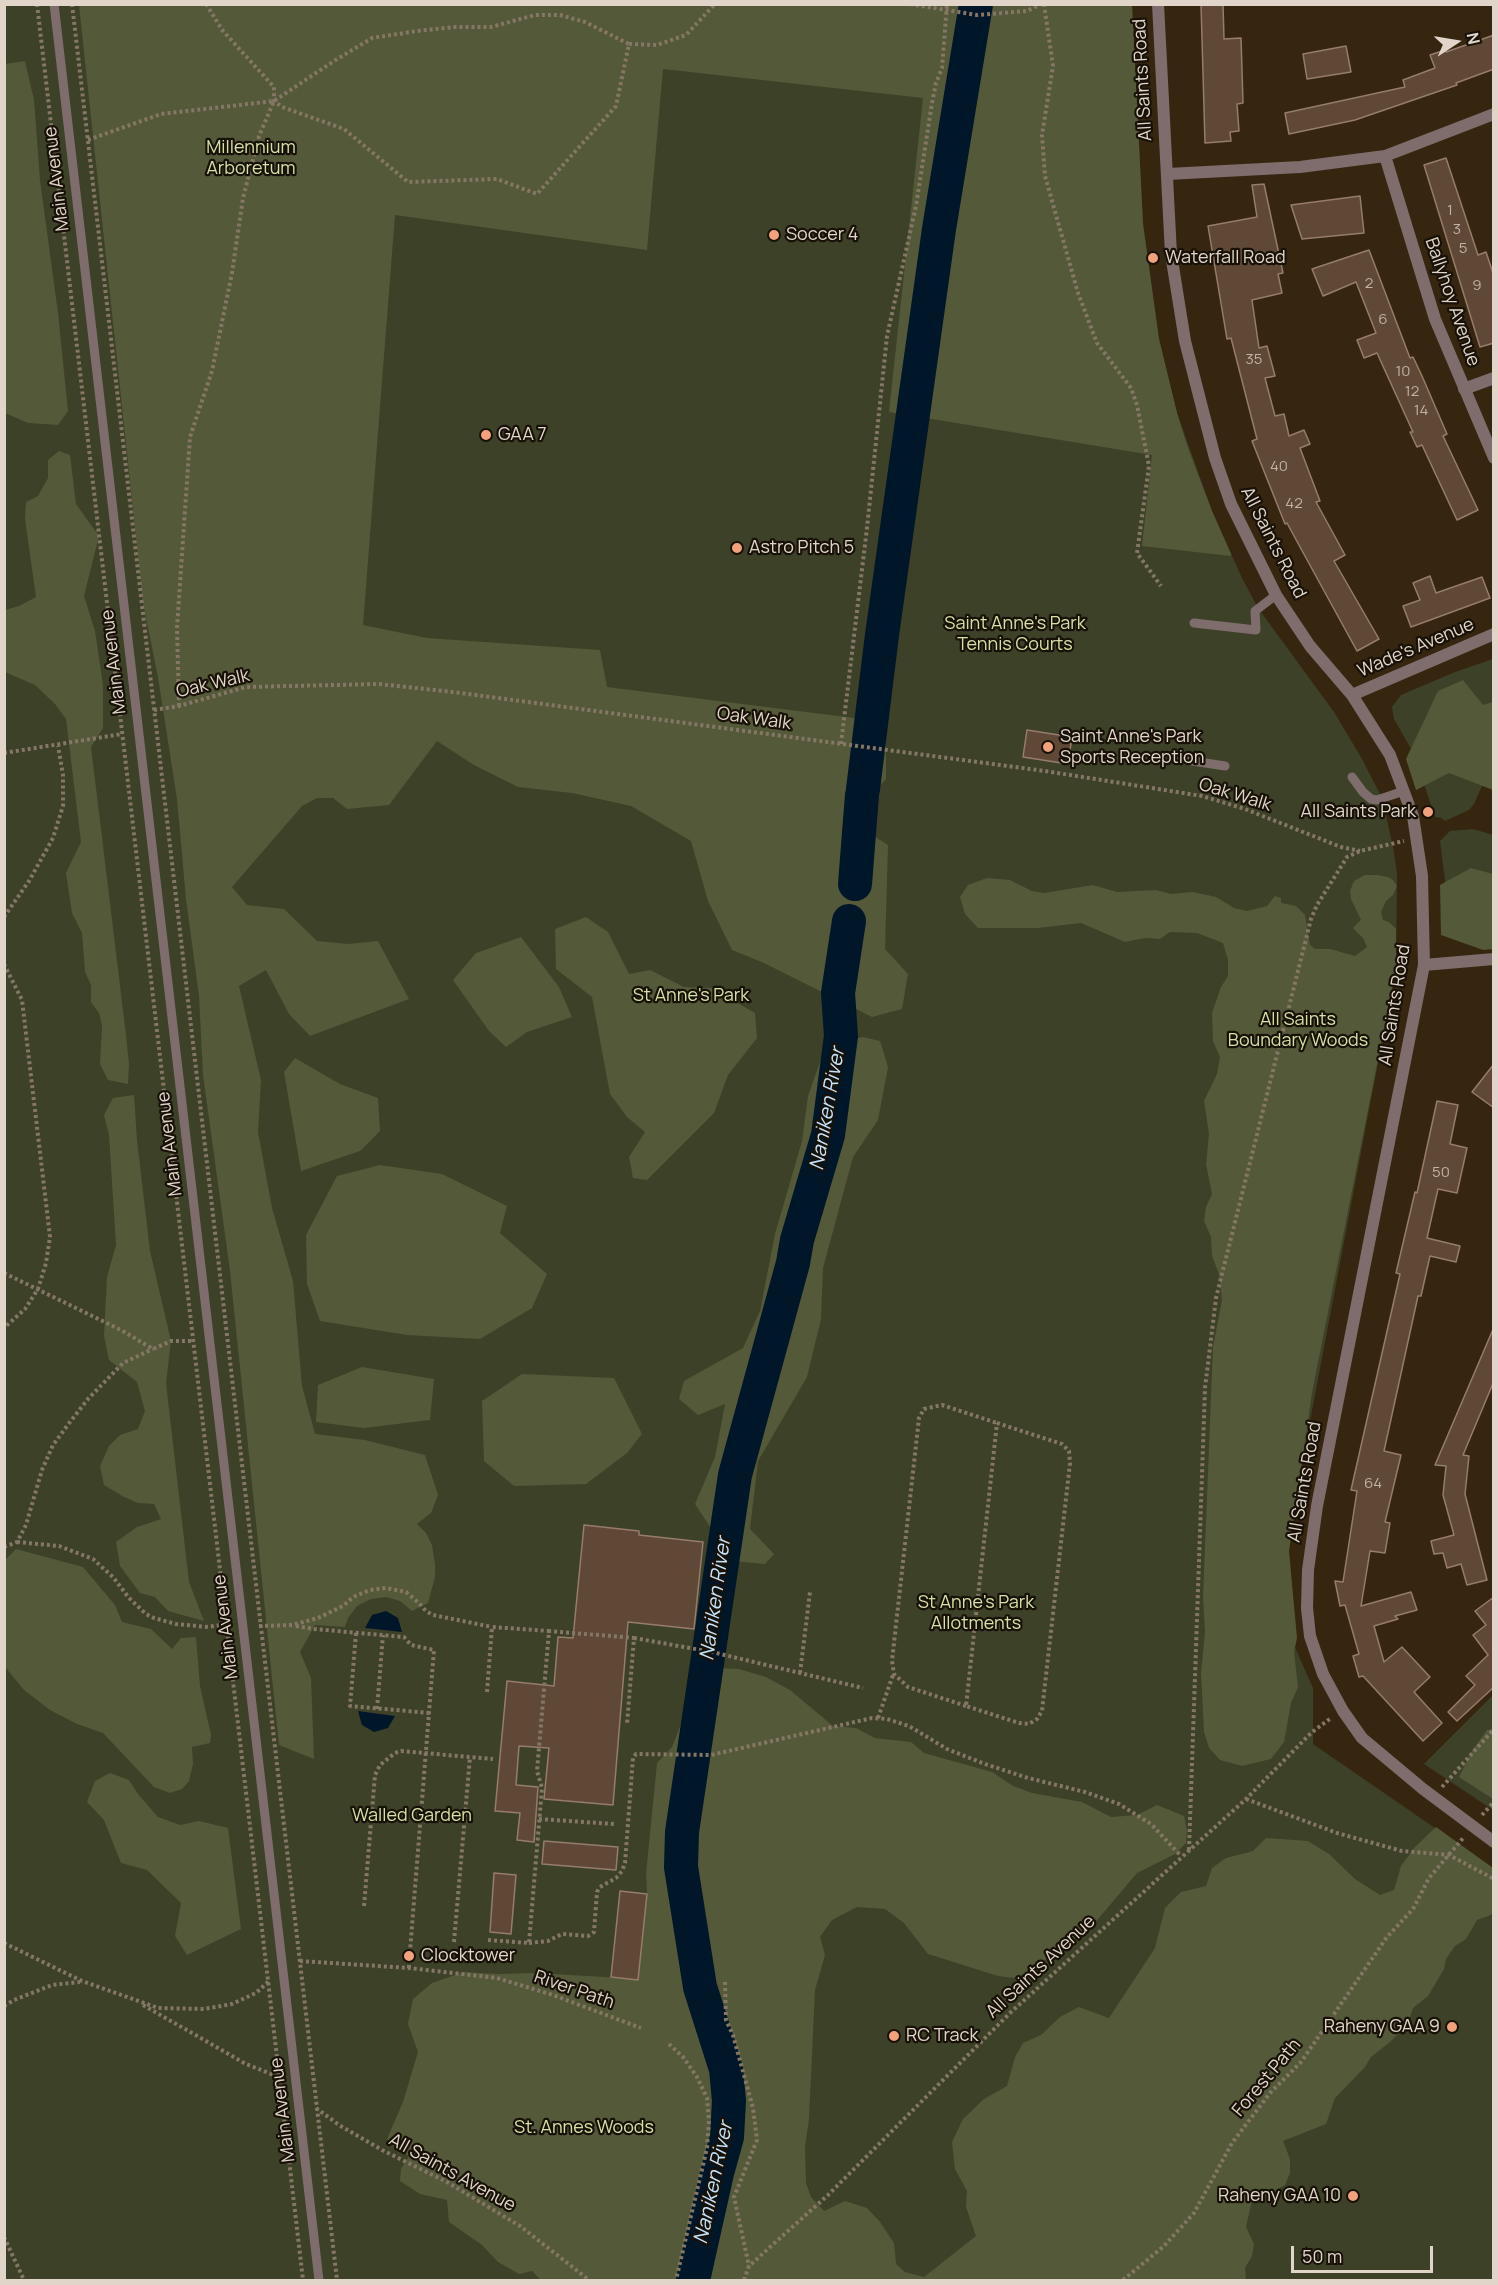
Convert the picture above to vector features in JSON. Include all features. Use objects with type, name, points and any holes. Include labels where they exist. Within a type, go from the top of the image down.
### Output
[{"type":"street","name":"All Saints Road","points":[[1158,4],[1171,254],[1185,341],[1215,458],[1232,504],[1276,595],[1310,646],[1352,695],[1390,755],[1413,816],[1422,876],[1424,965],[1317,1506],[1308,1570],[1306,1608],[1310,1636],[1323,1674],[1343,1711],[1362,1738],[1433,1797],[1494,1842]]},
{"type":"street","points":[[1168,174],[1300,167],[1386,156],[1494,114]]},
{"type":"street","name":"Ballyhoy Avenue","points":[[1386,156],[1435,319],[1494,458]]},
{"type":"street","points":[[1464,389],[1494,378]]},
{"type":"street","name":"Wade's Avenue","points":[[1352,695],[1494,634]]},
{"type":"street","points":[[1424,965],[1494,959]]},
{"type":"lane","name":"Main Avenue","points":[[54,4],[319,2280]]},
{"type":"lane","points":[[1194,623],[1256,630],[1255,611],[1276,595]]},
{"type":"lane","points":[[1173,759],[1225,766]]},
{"type":"lane","points":[[1352,777],[1371,799],[1377,800],[1404,791]]},
{"type":"path","points":[[37,4],[303,2280]]},
{"type":"path","points":[[72,4],[337,2280]]},
{"type":"path","points":[[179,706],[177,628],[190,437],[213,371],[234,262],[243,198],[259,136],[274,101],[274,87],[223,31],[206,4]]},
{"type":"path","points":[[70,147],[161,114],[274,101],[372,38],[455,27],[491,27],[535,15],[560,15],[585,22],[629,44],[657,45],[686,35],[715,4]]},
{"type":"path","points":[[910,4],[946,7],[971,15],[1027,11],[1042,4],[1053,66],[1042,135],[1045,176],[1077,293],[1096,343],[1131,388],[1137,405],[1149,466],[1137,553],[1161,586]]},
{"type":"path","points":[[841,744],[887,336],[916,206],[936,83],[942,68],[946,7]]},
{"type":"path","points":[[274,101],[282,107],[344,129],[408,182],[497,179],[537,194],[616,106],[629,44]]},
{"type":"path","name":"Oak Walk","points":[[136,713],[179,706],[246,687],[379,684],[453,692],[1045,771],[1202,796],[1245,809],[1341,847],[1360,851]]},
{"type":"path","points":[[4,753],[139,733]]},
{"type":"path","points":[[4,917],[29,881],[53,838],[63,806],[63,776],[58,746]]},
{"type":"path","points":[[1189,1850],[1205,1388],[1216,1298],[1311,919],[1347,857],[1360,851],[1416,838]]},
{"type":"path","points":[[4,964],[22,1000],[50,1237],[46,1263],[38,1289],[25,1309],[4,1328]]},
{"type":"path","points":[[4,1273],[121,1329],[153,1349]]},
{"type":"path","points":[[17,1542],[26,1525],[42,1470],[53,1446],[88,1399],[123,1363],[171,1341],[209,1340]]},
{"type":"path","points":[[942,1405],[1062,1444],[1069,1451],[1068,1475],[1042,1711],[1037,1719],[1029,1724],[1019,1723],[908,1688],[894,1674],[892,1661],[919,1418],[924,1409],[942,1405]]},
{"type":"path","points":[[966,1706],[997,1423]]},
{"type":"path","points":[[4,1547],[17,1542],[59,1546],[93,1559],[113,1577],[129,1598],[146,1614],[176,1624],[208,1627],[226,1624],[292,1625],[404,1637],[411,1645],[434,1650],[410,1951]]},
{"type":"path","points":[[292,1625],[330,1613],[353,1597],[370,1590],[386,1588],[406,1592],[433,1615],[492,1627],[634,1638],[712,1652],[862,1688]]},
{"type":"path","points":[[800,1673],[810,1592]]},
{"type":"path","points":[[486,1692],[492,1627]]},
{"type":"path","points":[[529,1943],[542,1788],[537,1771],[549,1631]]},
{"type":"path","points":[[356,1633],[350,1704],[352,1707],[430,1713]]},
{"type":"path","points":[[377,1709],[383,1635]]},
{"type":"path","points":[[627,1724],[634,1638]]},
{"type":"path","points":[[878,1718],[894,1674]]},
{"type":"path","name":"All Saints Avenue","points":[[744,2280],[749,2266],[828,2194],[1010,2013],[1246,1799],[1311,1733],[1343,1711]]},
{"type":"path","points":[[488,1940],[529,1943],[548,1941],[562,1934],[592,1935],[597,1892],[600,1887],[616,1878],[625,1863],[633,1758],[639,1753],[668,1756],[711,1755],[795,1738],[856,1721],[878,1718],[909,1726],[947,1749],[985,1764],[1028,1778],[1085,1791],[1119,1804],[1151,1824],[1181,1856]]},
{"type":"path","points":[[1433,1797],[1494,1729]]},
{"type":"path","points":[[364,1906],[375,1774],[380,1765],[401,1751],[493,1759]]},
{"type":"path","points":[[454,1942],[470,1757]]},
{"type":"path","points":[[1246,1799],[1337,1833],[1380,1845],[1402,1851],[1449,1855],[1494,1879]]},
{"type":"path","name":"Forest Path","points":[[1124,2280],[1164,2246],[1194,2213],[1232,2143],[1270,2093],[1301,2062],[1388,1937],[1413,1909],[1429,1878],[1494,1802]]},
{"type":"path","points":[[539,1819],[614,1824]]},
{"type":"path","points":[[4,1943],[82,1982],[158,2008],[204,2009],[232,2004],[256,1993],[268,1983],[282,1963]]},
{"type":"path","name":"River Path","points":[[282,1963],[300,1961],[409,1968],[497,1978],[553,1995],[641,2028]]},
{"type":"path","points":[[409,1962],[409,1968]]},
{"type":"path","points":[[4,2006],[52,1985],[82,1982]]},
{"type":"path","points":[[725,1983],[726,2020],[733,2035],[753,2108],[757,2140],[734,2197],[749,2266]]},
{"type":"path","points":[[138,2002],[174,2025],[246,2064],[269,2075],[279,2077]]},
{"type":"path","points":[[669,2044],[683,2057],[697,2077],[707,2098],[709,2121],[707,2148],[676,2280]]},
{"type":"path","name":"All Saints Avenue","points":[[279,2077],[280,2082],[297,2095],[374,2145],[447,2182],[520,2226],[589,2280]]},
{"type":"path","points":[[4,2237],[24,2280]]},
{"type":"green space","name":"St Anne's Park","points":[[5,5],[1132,5],[1143,224],[1159,339],[1177,413],[1212,511],[1242,578],[1258,608],[1334,712],[1362,759],[1382,798],[1393,847],[1397,873],[1396,968],[1285,1553],[1289,1634],[1313,1688],[1313,1744],[1493,1868],[1493,2280],[5,2280]]},
{"type":"green space","name":"Millennium Arboretum","points":[[79,5],[1132,5],[1143,224],[1159,339],[1188,448],[1231,554],[1231,556],[1142,546],[1152,455],[889,412],[923,98],[663,69],[647,250],[395,215],[363,625],[427,638],[600,650],[607,687],[886,722],[886,779],[847,819],[888,845],[885,949],[908,974],[902,1009],[872,1017],[764,963],[732,950],[708,901],[691,841],[631,806],[572,793],[518,787],[474,765],[437,741],[389,805],[347,809],[333,798],[317,798],[302,806],[232,887],[247,905],[284,909],[317,941],[349,944],[378,941],[409,999],[310,1036],[289,1014],[266,970],[239,986],[261,1080],[258,1132],[272,1208],[293,1281],[302,1386],[315,1434],[365,1440],[425,1455],[438,1495],[431,1513],[417,1524],[426,1533],[432,1545],[435,1564],[435,1577],[428,1603],[412,1611],[400,1601],[386,1597],[371,1599],[357,1606],[348,1618],[345,1627],[315,1625],[300,1652],[311,1678],[314,1759],[279,1745],[230,1271],[203,1075],[199,996],[186,899],[177,799],[158,677],[143,603]]},
{"type":"green space","points":[[25,61],[34,100],[40,180],[58,313],[68,411],[58,425],[28,423],[5,413],[5,64]]},
{"type":"green space","points":[[59,451],[70,455],[76,504],[99,536],[84,596],[95,631],[103,685],[103,728],[91,747],[126,1035],[129,1064],[128,1084],[108,1080],[100,1064],[102,1025],[99,1013],[91,1002],[91,985],[85,972],[82,933],[72,913],[66,873],[81,842],[66,719],[55,704],[35,685],[5,672],[5,610],[36,597],[25,519],[26,502],[38,496],[48,478],[48,460]]},
{"type":"green space","points":[[1493,659],[1493,777],[1482,786],[1469,810],[1445,821],[1435,817],[1414,754],[1394,719],[1392,707],[1401,695]]},
{"type":"green space","points":[[1463,680],[1483,705],[1493,702],[1493,790],[1449,773],[1416,790],[1406,759],[1438,691]]},
{"type":"green space","points":[[1473,829],[1493,835],[1493,935],[1448,904],[1440,841],[1450,831]]},
{"type":"green space","points":[[1471,868],[1493,874],[1493,949],[1483,950],[1441,935],[1440,885]]},
{"type":"green space","name":"All Saints Boundary Woods","points":[[1365,875],[1388,877],[1397,886],[1381,912],[1383,920],[1396,929],[1396,968],[1312,1393],[1289,1551],[1297,1638],[1294,1652],[1298,1687],[1291,1703],[1284,1742],[1271,1759],[1242,1766],[1220,1760],[1209,1748],[1204,1732],[1201,1673],[1205,1632],[1203,1597],[1213,1347],[1222,1300],[1219,1274],[1212,1256],[1211,1237],[1204,1221],[1206,1207],[1212,1194],[1206,1164],[1209,1134],[1204,1101],[1217,1074],[1220,1057],[1213,1041],[1212,1013],[1221,987],[1228,976],[1228,960],[1223,943],[1197,933],[1170,932],[1160,939],[1145,938],[1125,942],[1081,923],[1038,928],[978,928],[965,914],[960,897],[968,885],[987,878],[1010,880],[1032,891],[1044,893],[1093,885],[1117,892],[1156,890],[1171,894],[1193,892],[1216,897],[1234,908],[1247,911],[1267,906],[1275,896],[1281,898],[1281,903],[1296,906],[1305,915],[1310,945],[1315,949],[1330,949],[1355,956],[1367,947],[1363,938],[1353,928],[1361,920],[1351,899],[1350,891],[1354,881]]},
{"type":"green space","points":[[586,917],[608,932],[629,974],[650,970],[684,987],[712,988],[755,1013],[757,1038],[728,1075],[714,1113],[647,1180],[633,1178],[629,1157],[645,1132],[627,1117],[610,1094],[592,997],[556,969],[555,929]]},
{"type":"green space","points":[[521,937],[559,987],[572,1017],[527,1032],[506,1047],[489,1031],[453,980],[476,953]]},
{"type":"green space","points":[[863,1037],[880,1041],[888,1067],[878,1120],[853,1157],[823,1268],[821,1319],[807,1377],[758,1461],[750,1529],[774,1554],[765,1564],[733,1561],[695,1504],[715,1457],[725,1404],[698,1415],[679,1399],[684,1381],[743,1348],[760,1311],[775,1234],[802,1141],[808,1096],[826,1045]]},
{"type":"green space","points":[[295,1058],[340,1084],[378,1098],[380,1131],[360,1151],[301,1171],[284,1072]]},
{"type":"green space","points":[[134,1095],[150,1251],[171,1341],[166,1383],[189,1582],[204,1621],[168,1611],[155,1597],[140,1593],[120,1566],[116,1542],[137,1527],[161,1519],[154,1504],[138,1503],[104,1485],[100,1466],[109,1446],[120,1435],[138,1429],[145,1411],[137,1382],[109,1360],[104,1336],[107,1277],[116,1245],[109,1135],[104,1115],[113,1098]]},
{"type":"green space","points":[[380,1165],[442,1174],[507,1206],[500,1233],[547,1274],[532,1308],[480,1339],[407,1335],[320,1321],[307,1284],[306,1235],[337,1176]]},
{"type":"green space","points":[[362,1367],[434,1379],[430,1420],[364,1428],[316,1422],[318,1385]]},
{"type":"green space","points":[[522,1374],[614,1378],[642,1434],[627,1453],[586,1484],[514,1486],[484,1461],[482,1401]]},
{"type":"green space","points":[[16,1549],[83,1567],[115,1605],[122,1622],[151,1629],[172,1649],[181,1638],[196,1637],[200,1686],[211,1735],[210,1743],[192,1747],[193,1764],[189,1781],[182,1789],[170,1793],[154,1787],[103,1733],[77,1724],[50,1710],[24,1690],[5,1667],[5,1560]]},
{"type":"green space","name":"St. Annes Woods","points":[[719,1668],[739,1669],[766,1677],[790,1690],[833,1726],[856,1728],[875,1738],[911,1742],[924,1753],[992,1772],[1013,1786],[1032,1793],[1082,1802],[1111,1817],[1137,1815],[1157,1805],[1184,1816],[1187,1831],[1186,1843],[1175,1854],[1137,1873],[1093,1925],[1026,1973],[1014,1978],[998,1976],[928,1954],[904,1923],[885,1909],[857,1907],[832,1920],[820,1937],[825,1955],[815,1990],[809,2119],[805,2147],[806,2183],[811,2197],[824,2211],[845,2201],[867,2208],[894,2243],[896,2264],[905,2272],[924,2277],[976,2236],[966,2207],[967,2191],[955,2169],[952,2142],[963,2119],[984,2099],[1007,2086],[1015,2057],[1023,2043],[1041,2035],[1060,2017],[1079,2007],[1109,2018],[1155,1948],[1165,1908],[1181,1892],[1206,1886],[1212,1868],[1226,1858],[1253,1851],[1266,1838],[1308,1841],[1329,1854],[1355,1879],[1380,1895],[1394,1890],[1401,1866],[1415,1847],[1436,1827],[1493,1868],[1493,1911],[1491,1915],[1477,1920],[1466,1939],[1455,1946],[1428,1996],[1413,2008],[1408,2024],[1371,2057],[1365,2067],[1335,2098],[1326,2124],[1283,2141],[1290,2159],[1290,2173],[1285,2185],[1252,2200],[1246,2227],[1254,2244],[1252,2256],[1245,2268],[1246,2280],[541,2280],[532,2271],[519,2274],[498,2262],[482,2245],[449,2222],[447,2200],[420,2194],[400,2181],[401,2169],[409,2156],[396,2149],[387,2139],[403,2102],[418,2052],[408,2024],[413,1999],[432,1983],[464,1972],[536,1973],[638,1979],[657,1763],[672,1747],[699,1678]]},
{"type":"green space","points":[[1493,1695],[1493,1810],[1424,1764]]},
{"type":"green space","points":[[1494,1729],[1493,1799],[1459,1777],[1472,1751],[1487,1730]]},
{"type":"green space","points":[[110,1773],[129,1780],[158,1817],[180,1825],[199,1821],[228,1828],[241,1929],[187,1955],[175,1936],[181,1903],[147,1870],[121,1863],[104,1820],[87,1802],[95,1781]]},
{"type":"water","points":[[386,1611],[398,1618],[402,1632],[365,1628],[372,1615]]},
{"type":"water","points":[[358,1711],[395,1716],[388,1728],[374,1732],[362,1725]]},
{"type":"building","points":[[1201,4],[1223,4],[1224,39],[1241,38],[1243,103],[1237,104],[1239,131],[1230,132],[1231,141],[1205,143]]},
{"type":"building","points":[[1494,35],[1494,69],[1456,83],[1457,85],[1355,120],[1289,134],[1285,113],[1405,87],[1403,80],[1435,68],[1430,55],[1445,50],[1446,52]]},
{"type":"building","points":[[1346,46],[1351,72],[1307,79],[1303,54]]},
{"type":"building","points":[[1446,158],[1478,255],[1486,252],[1494,276],[1494,343],[1480,347],[1424,165]]},
{"type":"building","points":[[1264,184],[1283,273],[1278,274],[1282,293],[1252,300],[1259,348],[1267,346],[1275,376],[1265,378],[1275,416],[1284,414],[1289,436],[1304,430],[1310,444],[1300,448],[1320,501],[1316,502],[1345,555],[1334,561],[1379,639],[1357,651],[1287,523],[1285,524],[1252,441],[1257,439],[1231,338],[1227,339],[1208,226],[1257,217],[1252,185]]},
{"type":"building","points":[[1360,196],[1364,233],[1302,239],[1291,205]]},
{"type":"building","points":[[1369,250],[1410,358],[1413,357],[1422,376],[1447,434],[1443,436],[1478,510],[1457,520],[1422,445],[1417,447],[1410,432],[1413,432],[1377,353],[1364,358],[1357,340],[1376,333],[1356,282],[1323,296],[1312,269]]},
{"type":"building","points":[[1430,576],[1436,593],[1482,577],[1490,598],[1411,627],[1403,606],[1420,600],[1413,583]]},
{"type":"building","name":"Saint Anne's Park Sports Reception","points":[[1027,730],[1072,737],[1068,764],[1023,757]]},
{"type":"building","points":[[1494,1064],[1494,1108],[1472,1092]]},
{"type":"building","points":[[1437,1101],[1458,1105],[1450,1144],[1467,1148],[1457,1193],[1438,1189],[1427,1238],[1460,1246],[1456,1262],[1430,1256],[1421,1296],[1418,1296],[1384,1451],[1401,1455],[1385,1522],[1390,1523],[1385,1553],[1370,1551],[1361,1606],[1411,1592],[1417,1610],[1395,1616],[1398,1619],[1374,1626],[1384,1662],[1402,1647],[1430,1677],[1414,1692],[1442,1723],[1423,1741],[1363,1676],[1359,1677],[1353,1656],[1359,1654],[1345,1605],[1340,1606],[1335,1581],[1343,1582],[1357,1491],[1351,1490],[1400,1274],[1396,1273],[1415,1192],[1417,1193]]},
{"type":"building","points":[[1494,1327],[1494,1381],[1463,1455],[1469,1456],[1465,1494],[1487,1580],[1467,1585],[1461,1564],[1447,1568],[1443,1553],[1434,1554],[1431,1541],[1454,1535],[1443,1495],[1446,1466],[1435,1465]]},
{"type":"building","points":[[584,1525],[639,1531],[639,1535],[703,1542],[694,1629],[628,1622],[613,1805],[544,1799],[549,1748],[519,1746],[516,1785],[538,1787],[534,1842],[517,1840],[520,1813],[495,1811],[507,1681],[554,1686],[558,1637],[573,1638]]},
{"type":"building","points":[[1494,1597],[1494,1687],[1457,1721],[1448,1712],[1475,1685],[1466,1676],[1488,1655],[1473,1635],[1486,1625],[1475,1611]]},
{"type":"building","points":[[544,1841],[618,1847],[616,1870],[542,1864]]},
{"type":"building","points":[[494,1873],[516,1875],[511,1934],[490,1932]]},
{"type":"building","points":[[620,1891],[647,1894],[638,1980],[611,1977]]},
{"type":"waterway","points":[[863,789],[882,635],[939,229],[976,4]]},
{"type":"waterway","points":[[855,884],[862,795]]},
{"type":"waterway","name":"Naniken River","points":[[693,2280],[727,2137],[729,2101],[726,2069],[700,1987],[681,1867],[682,1832],[735,1475],[793,1263],[797,1240],[828,1135],[841,1036],[838,993],[849,921]]},
{"type":"place","name":"Soccer 4","points":[[774,235]]},
{"type":"place","name":"Waterfall Road","points":[[1153,258]]},
{"type":"place","name":"GAA 7","points":[[486,435]]},
{"type":"place","name":"Astro Pitch 5","points":[[737,548]]},
{"type":"place","name":"Saint Anne's Park Sports Reception","points":[[1048,747]]},
{"type":"place","name":"All Saints Park","points":[[1428,812]]},
{"type":"place","name":"Clocktower","points":[[409,1956]]},
{"type":"place","name":"Raheny GAA 9","points":[[1452,2027]]},
{"type":"place","name":"RC Track","points":[[894,2036]]},
{"type":"place","name":"Raheny GAA 10","points":[[1353,2196]]},
{"type":"park label","name":"Saint Anne's Park Tennis Courts","points":[[1015,634]]},
{"type":"park label","name":"St Anne's Park Allotments","points":[[976,1613]]},
{"type":"park label","name":"Walled Garden","points":[[412,1816]]}]
